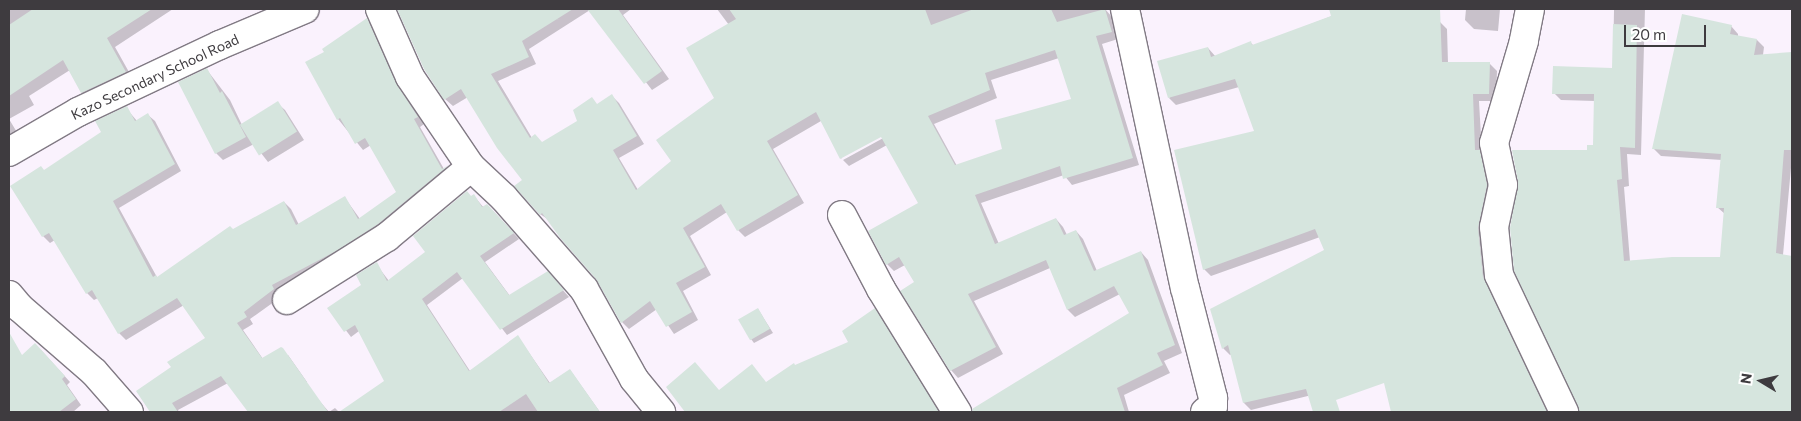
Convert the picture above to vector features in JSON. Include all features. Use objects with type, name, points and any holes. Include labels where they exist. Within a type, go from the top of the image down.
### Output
[{"type":"street","name":"Kazo Secondary School Road","points":[[9,152],[78,112],[220,45],[305,9]]},
{"type":"street","points":[[380,9],[410,78],[471,167],[504,198],[584,288],[634,379],[662,412]]},
{"type":"street","points":[[1125,9],[1185,288],[1213,398],[1213,406],[1205,412]]},
{"type":"street","points":[[1530,9],[1524,41],[1494,143],[1503,185],[1494,227],[1498,275],[1564,412]]},
{"type":"street","points":[[287,300],[387,237],[471,167]]},
{"type":"street","points":[[842,215],[881,289],[957,412]]},
{"type":"street","points":[[9,295],[19,307],[94,372],[129,412]]},
{"type":"building","points":[[33,9],[152,9],[107,38],[126,72],[81,93],[63,60],[9,96],[9,25]]},
{"type":"building","points":[[397,9],[573,9],[522,41],[529,57],[491,74],[530,138],[535,134],[542,142],[577,121],[573,110],[592,97],[597,104],[612,94],[637,136],[613,150],[636,190],[671,161],[656,140],[714,98],[686,48],[736,19],[729,9],[925,9],[931,25],[974,9],[1051,9],[1057,22],[1105,9],[1112,32],[1096,36],[1133,158],[1063,179],[1060,166],[975,195],[995,244],[1056,218],[1064,235],[1076,230],[1094,271],[1141,251],[1175,345],[1157,353],[1163,365],[1117,388],[1125,412],[973,412],[972,409],[1129,313],[1114,286],[1067,310],[1046,260],[968,294],[996,347],[950,371],[900,291],[914,282],[899,257],[886,265],[868,231],[918,203],[881,137],[840,159],[816,112],[767,141],[798,195],[737,231],[721,204],[683,228],[705,267],[676,283],[692,312],[666,327],[650,301],[621,323],[596,279],[561,239],[542,213],[540,215],[514,186],[522,180],[497,148],[461,89],[444,100],[424,69]],"holes":[[[1055,50],[1071,99],[995,120],[1002,149],[955,165],[928,116],[990,90],[985,73]]]},
{"type":"building","points":[[587,9],[618,9],[662,71],[644,84]]},
{"type":"building","points":[[1329,9],[1440,9],[1442,62],[1490,62],[1489,94],[1473,94],[1475,150],[1480,150],[1487,185],[1478,228],[1483,277],[1547,412],[1391,412],[1384,383],[1336,400],[1340,412],[1313,412],[1306,389],[1243,403],[1228,345],[1222,349],[1210,309],[1324,250],[1315,229],[1203,270],[1174,150],[1254,131],[1235,79],[1168,98],[1157,61],[1208,47],[1211,57],[1251,41],[1252,45],[1331,16]]},
{"type":"building","points":[[1682,14],[1732,25],[1730,34],[1757,39],[1754,55],[1792,52],[1792,150],[1784,150],[1776,253],[1792,256],[1792,412],[1579,412],[1514,271],[1510,228],[1518,182],[1512,150],[1587,150],[1587,145],[1593,145],[1594,94],[1552,94],[1553,66],[1612,68],[1613,24],[1637,25],[1635,148],[1620,147],[1622,179],[1617,180],[1624,261],[1672,257],[1720,257],[1724,208],[1716,208],[1721,154],[1652,149]]},
{"type":"building","points":[[367,18],[396,83],[418,117],[414,119],[442,169],[449,165],[378,224],[338,250],[272,285],[274,289],[244,312],[247,317],[237,323],[262,358],[281,347],[283,348],[328,412],[248,412],[221,376],[172,403],[178,412],[150,412],[136,391],[171,367],[167,362],[205,338],[177,298],[118,334],[92,290],[86,294],[49,233],[42,237],[10,186],[41,166],[44,170],[101,132],[95,121],[127,106],[135,121],[148,113],[175,164],[113,201],[153,277],[156,275],[157,277],[230,226],[233,229],[284,201],[296,225],[345,196],[358,219],[396,192],[365,138],[355,144],[340,118],[337,120],[305,62],[324,52],[322,49]]},
{"type":"building","points":[[207,68],[220,93],[222,91],[246,137],[215,154],[178,82]]},
{"type":"building","points":[[278,101],[297,132],[259,155],[240,125]]},
{"type":"building","points":[[467,191],[471,196],[474,194],[482,207],[487,204],[514,233],[480,256],[509,295],[548,271],[564,290],[500,330],[457,272],[422,299],[469,371],[518,335],[549,383],[570,369],[600,412],[538,412],[526,394],[499,412],[339,412],[384,381],[355,325],[344,332],[327,308],[361,285],[356,275],[377,262],[387,281],[425,252],[413,236]]},
{"type":"building","points":[[758,308],[770,329],[750,340],[738,320]]},
{"type":"building","points":[[875,308],[939,412],[685,412],[666,387],[695,362],[719,390],[752,364],[766,382],[794,363],[795,365],[848,342],[842,331]]},
{"type":"building","points":[[9,332],[22,355],[35,343],[65,376],[62,379],[76,399],[59,412],[9,412]]}]
